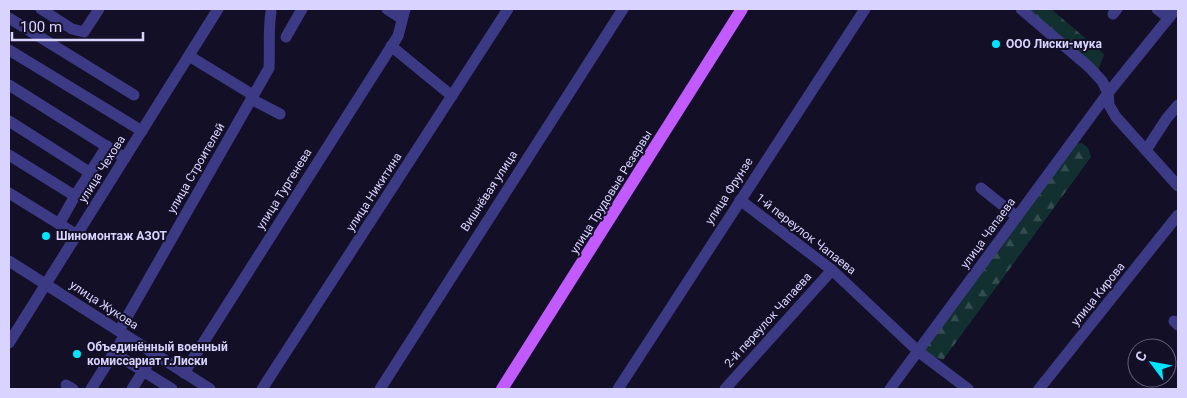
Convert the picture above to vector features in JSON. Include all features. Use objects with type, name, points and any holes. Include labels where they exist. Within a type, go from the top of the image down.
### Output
[{"type":"main road","name":"улица Трудовые Резервы","points":[[502,389],[742,9]]},
{"type":"street","points":[[41,9],[72,29],[84,32],[99,9]]},
{"type":"street","name":"улица Чехова","points":[[9,343],[218,9]]},
{"type":"street","points":[[286,37],[302,9]]},
{"type":"street","points":[[386,9],[403,13]]},
{"type":"street","name":"улица Никитина","points":[[262,389],[508,9]]},
{"type":"street","name":"Вишнёвая улица","points":[[380,389],[623,9]]},
{"type":"street","name":"улица Фрунзе","points":[[618,389],[865,9]]},
{"type":"street","points":[[1021,9],[1089,67],[1102,81],[1108,93],[1109,105],[1116,117],[1178,186]]},
{"type":"street","name":"улица Строителей","points":[[91,389],[114,353],[122,333],[268,68],[270,46],[268,31],[271,12]]},
{"type":"street","name":"улица Чапаева","points":[[890,389],[1167,12]]},
{"type":"street","name":"улица Тургенева","points":[[184,373],[398,36],[403,13]]},
{"type":"street","points":[[9,18],[134,95]]},
{"type":"street","points":[[391,46],[452,96]]},
{"type":"street","points":[[9,50],[142,131]]},
{"type":"street","points":[[189,56],[280,114]]},
{"type":"street","points":[[9,85],[125,158]]},
{"type":"street","points":[[1146,150],[1167,118],[1178,106]]},
{"type":"street","points":[[9,121],[89,172]]},
{"type":"street","points":[[59,224],[89,172],[107,146]]},
{"type":"street","points":[[9,155],[75,196]]},
{"type":"street","points":[[981,188],[1017,217]]},
{"type":"street","points":[[9,193],[77,235]]},
{"type":"street","name":"1-й переулок Чапаева","points":[[740,200],[832,270],[919,352],[968,389]]},
{"type":"street","name":"улица Кирова","points":[[1039,389],[1178,215]]},
{"type":"street","name":"улица Жукова","points":[[9,260],[184,373],[202,387]]},
{"type":"street","name":"2-й переулок Чапаева","points":[[725,389],[832,270]]},
{"type":"street","points":[[114,353],[172,389]]},
{"type":"street","points":[[132,389],[154,354]]},
{"type":"green space","points":[[1026,9],[1051,9],[1104,54],[1098,71]]},
{"type":"green space","points":[[1082,143],[1088,148],[1091,157],[943,360],[927,354],[923,343],[1065,146]]},
{"type":"place","name":"ООО Лиски-мука","points":[[996,44]]},
{"type":"place","name":"Шиномонтаж АЗОТ","points":[[46,236]]},
{"type":"place","name":"Объединённый военный комиссариат г.Лиски","points":[[77,354]]}]
